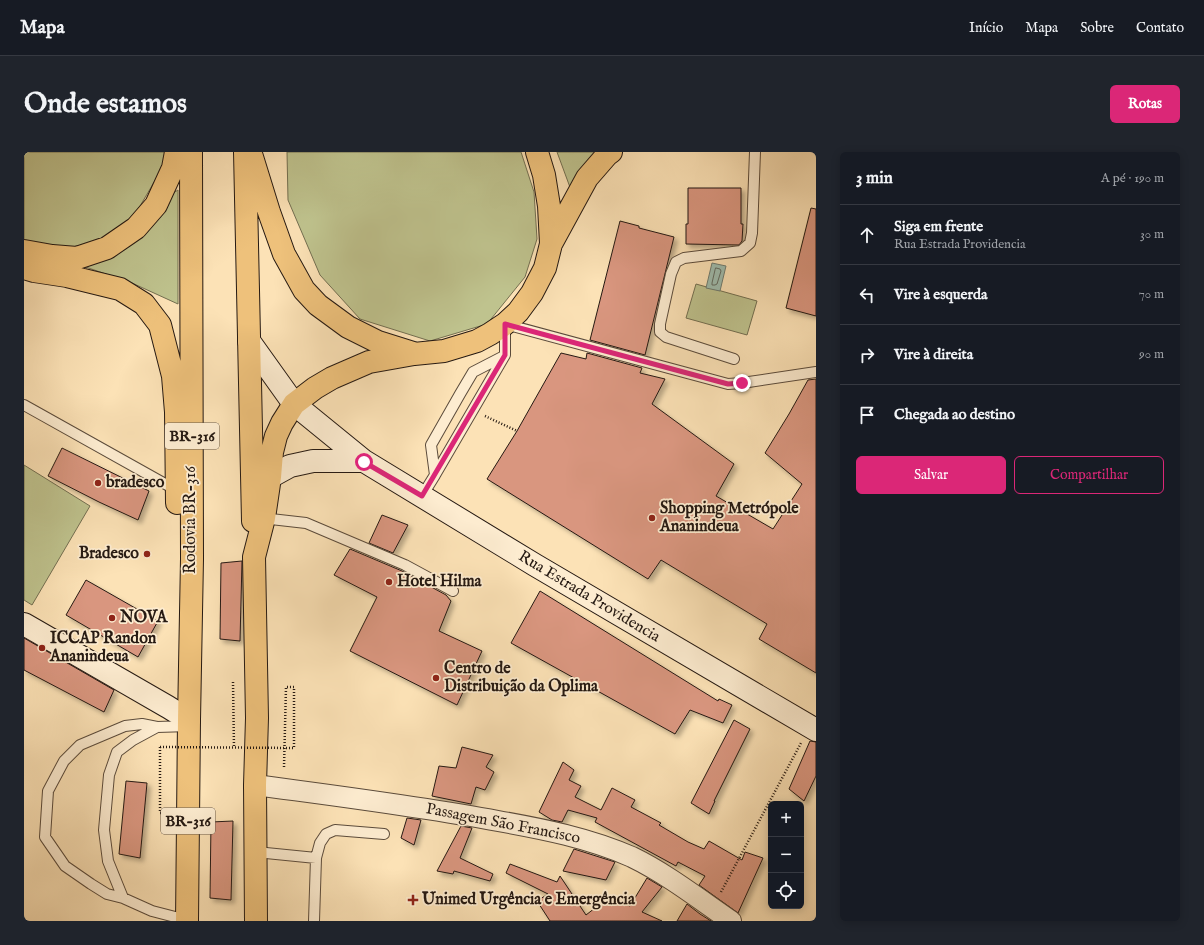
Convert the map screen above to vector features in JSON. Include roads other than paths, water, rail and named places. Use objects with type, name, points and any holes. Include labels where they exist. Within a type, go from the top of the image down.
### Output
[{"type":"highway","points":[[24,251],[52,256],[77,258],[107,248],[136,228],[156,205],[173,168],[176,152]]},
{"type":"highway","name":"Rodovia BR-316","points":[[189,723],[192,559],[191,152]]},
{"type":"highway","points":[[245,152],[249,341],[258,518],[254,556],[257,718],[255,785],[256,921]]},
{"type":"highway","points":[[251,152],[269,212],[284,254],[304,290],[318,305],[348,327],[378,342],[414,354]]},
{"type":"highway","points":[[537,152],[544,175],[549,206],[551,244]]},
{"type":"highway","points":[[258,518],[270,477],[272,452],[276,436],[294,404],[315,388],[332,378],[369,362],[414,354],[444,351],[476,341],[505,324],[518,312],[532,293],[545,268],[551,244],[587,178],[611,152]]},
{"type":"highway","points":[[24,268],[67,276],[120,289],[144,304],[160,325],[173,376],[176,412],[177,538],[192,559]]},
{"type":"highway","name":"BR-316","points":[[188,921],[189,723]]},
{"type":"main road","name":"Rua Estrada Providencia","points":[[249,341],[294,404],[364,462],[813,729]]},
{"type":"main road","name":"Rua Estrada Providencia","points":[[270,477],[290,466],[313,460],[364,462]]},
{"type":"main road","points":[[24,624],[168,707],[189,723]]},
{"type":"street","name":"Passagem São Francisco","points":[[255,785],[444,811],[544,829],[589,841],[613,849],[646,865],[731,921]]},
{"type":"lane","points":[[734,359],[666,337],[660,332],[660,324],[671,274],[676,262],[684,258],[741,251],[750,243],[752,233],[755,152]]},
{"type":"lane","points":[[422,496],[505,355],[505,324],[728,384],[816,372]]},
{"type":"lane","points":[[435,475],[431,445],[460,394],[473,372],[505,355]]},
{"type":"lane","points":[[24,405],[176,490]]},
{"type":"lane","points":[[258,518],[306,523],[405,565],[453,591]]},
{"type":"lane","points":[[188,921],[152,911],[123,898],[107,894],[65,866],[45,837],[48,791],[64,761],[80,744],[124,726],[142,724],[157,727],[189,723]]},
{"type":"lane","points":[[123,898],[108,861],[104,830],[109,774],[117,752],[133,740],[157,727]]},
{"type":"lane","points":[[314,921],[316,858],[320,843],[326,834],[335,830],[384,834]]},
{"type":"lane","points":[[256,852],[316,858]]},
{"type":"water","points":[[712,263],[726,266],[720,291],[706,288]]},
{"type":"place","name":"bradesco","points":[[98,483]]},
{"type":"place","name":"Shopping Metrópole Ananindeua","points":[[652,518]]},
{"type":"place","name":"Bradesco","points":[[147,554]]},
{"type":"place","name":"Hotel Hilma","points":[[389,582]]},
{"type":"place","name":"NOVA","points":[[112,618]]},
{"type":"place","name":"ICCAP Randon Ananindeua","points":[[42,648]]},
{"type":"place","name":"Centro de Distribuição da Oplima","points":[[436,678]]},
{"type":"place","name":"Unimed Urgência e Emergência","points":[[413,900]]}]
